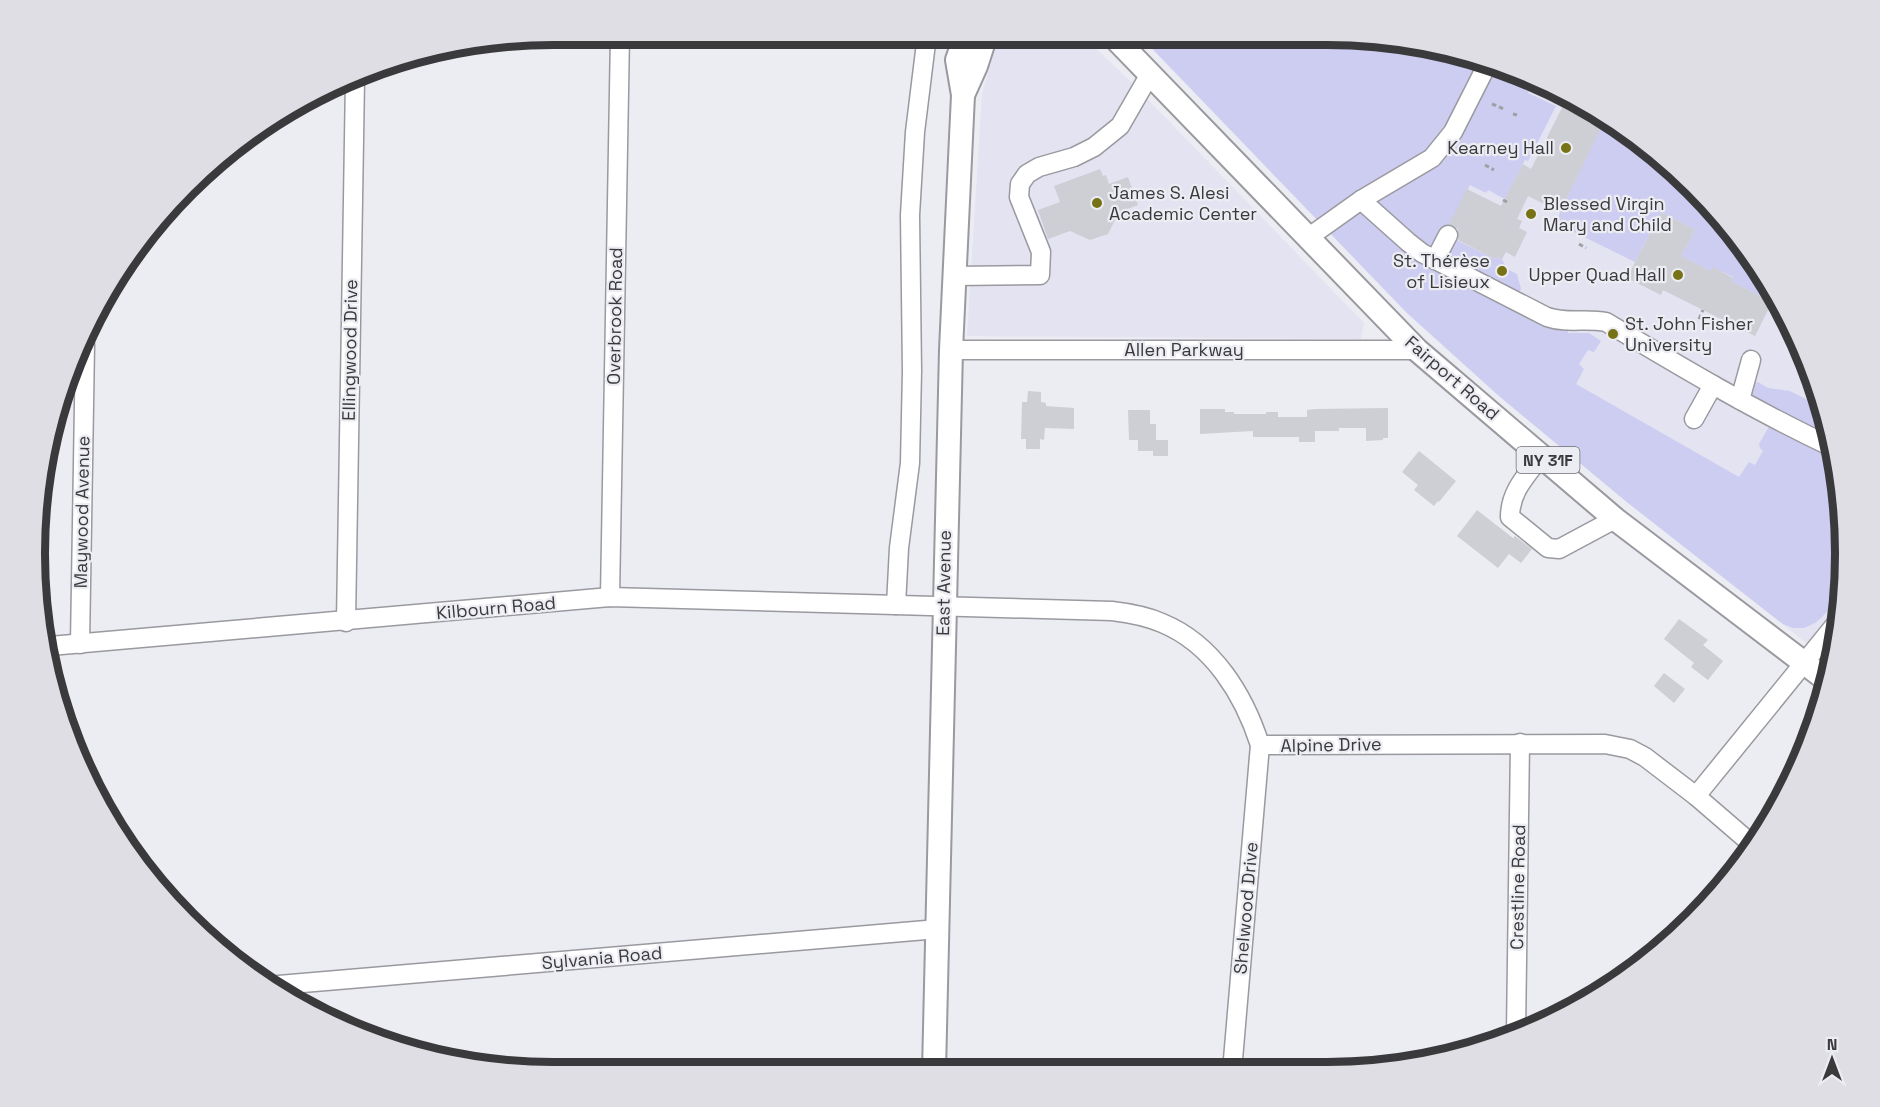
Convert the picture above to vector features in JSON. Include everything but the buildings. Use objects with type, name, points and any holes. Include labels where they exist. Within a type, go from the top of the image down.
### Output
[{"type":"main road","points":[[957,60],[958,45]]},
{"type":"main road","name":"East Avenue","points":[[934,1062],[943,606],[951,350],[963,95],[957,60],[962,45]]},
{"type":"main road","name":"East Avenue","points":[[963,95],[983,45]]},
{"type":"main road","name":"Fairport Road","points":[[1122,45],[1417,350],[1615,519],[1820,675]]},
{"type":"street","name":"Overbrook Road","points":[[610,597],[620,45]]},
{"type":"street","points":[[896,605],[899,549],[910,463],[912,371],[910,215],[915,132],[926,45]]},
{"type":"street","points":[[1309,237],[1361,200],[1432,158],[1453,132],[1484,70]]},
{"type":"street","points":[[954,276],[1040,275],[1041,252],[1019,197],[1020,184],[1027,174],[1039,167],[1074,157],[1094,147],[1120,126],[1150,74]]},
{"type":"street","name":"Ellingwood Drive","points":[[346,622],[355,86]]},
{"type":"street","points":[[1361,200],[1408,243],[1435,260],[1560,322],[1591,319],[1606,322],[1713,385],[1822,443]]},
{"type":"street","points":[[1435,260],[1448,236]]},
{"type":"street","name":"Allen Parkway","points":[[951,350],[1417,350]]},
{"type":"street","name":"Maywood Avenue","points":[[80,644],[85,357]]},
{"type":"street","points":[[1740,400],[1751,360]]},
{"type":"street","points":[[1694,419],[1713,385]]},
{"type":"street","points":[[1542,455],[1516,489],[1510,503],[1510,517],[1548,548],[1560,549],[1615,519]]},
{"type":"street","name":"Kilbourn Road","points":[[54,646],[346,622],[610,597],[943,606]]},
{"type":"street","name":"Alpine Drive","points":[[943,606],[1112,611],[1161,622],[1193,642],[1231,681],[1252,721],[1260,746],[1520,743],[1605,744],[1630,749],[1645,757],[1696,796],[1747,840]]},
{"type":"street","points":[[1696,796],[1829,633]]},
{"type":"street","name":"Crestline Road","points":[[1516,1025],[1520,743]]},
{"type":"street","name":"Shelwood Drive","points":[[1233,1062],[1260,746]]},
{"type":"street","name":"Sylvania Road","points":[[284,985],[938,929]]},
{"type":"path","points":[[1492,104],[1504,109]]},
{"type":"path","points":[[1485,165],[1494,170]]},
{"type":"path","points":[[1503,200],[1509,203]]},
{"type":"path","points":[[1579,244],[1586,248]]},
{"type":"path","points":[[1699,319],[1703,310]]},
{"type":"shaded area","points":[[996,45],[1092,45],[1364,323],[1361,339],[967,336],[982,94]]},
{"type":"shaded area","name":"St. John Fisher University","points":[[1149,45],[1360,46],[1393,49],[1458,62],[1521,84],[1581,113],[1636,150],[1662,171],[1709,218],[1749,271],[1783,329],[1808,390],[1825,454],[1834,520],[1834,587],[1824,657],[1628,503],[1499,396],[1407,313]]},
{"type":"shaded area","points":[[1149,45],[1326,45],[1393,49],[1458,62],[1490,72],[1530,88],[1528,93],[1556,106],[1528,161],[1525,160],[1505,199],[1488,190],[1486,193],[1470,185],[1444,234],[1495,259],[1497,257],[1502,259],[1507,269],[1517,274],[1521,289],[1512,307],[1546,325],[1568,330],[1568,333],[1589,333],[1601,341],[1594,352],[1588,350],[1579,364],[1584,369],[1576,384],[1739,477],[1749,462],[1755,465],[1763,451],[1759,444],[1779,409],[1753,396],[1751,391],[1753,384],[1758,382],[1768,388],[1790,391],[1812,402],[1831,487],[1835,554],[1832,605],[1815,623],[1804,628],[1793,628],[1783,624],[1628,503],[1499,396],[1407,313]]},
{"type":"shaded area","points":[[1601,126],[1662,171],[1709,218],[1730,244],[1767,300],[1731,281],[1733,277],[1714,268],[1711,271],[1681,256],[1695,230],[1661,212],[1635,262],[1568,229],[1556,227],[1560,212]]},
{"type":"place","name":"Kearney Hall","points":[[1566,148]]},
{"type":"place","name":"James S. Alesi Academic Center","points":[[1097,203]]},
{"type":"place","name":"Blessed Virgin Mary and Child","points":[[1531,214]]},
{"type":"place","name":"St. Thérèse of Lisieux","points":[[1502,271]]},
{"type":"place","name":"Upper Quad Hall","points":[[1678,275]]},
{"type":"place","name":"St. John Fisher University","points":[[1613,334]]}]
